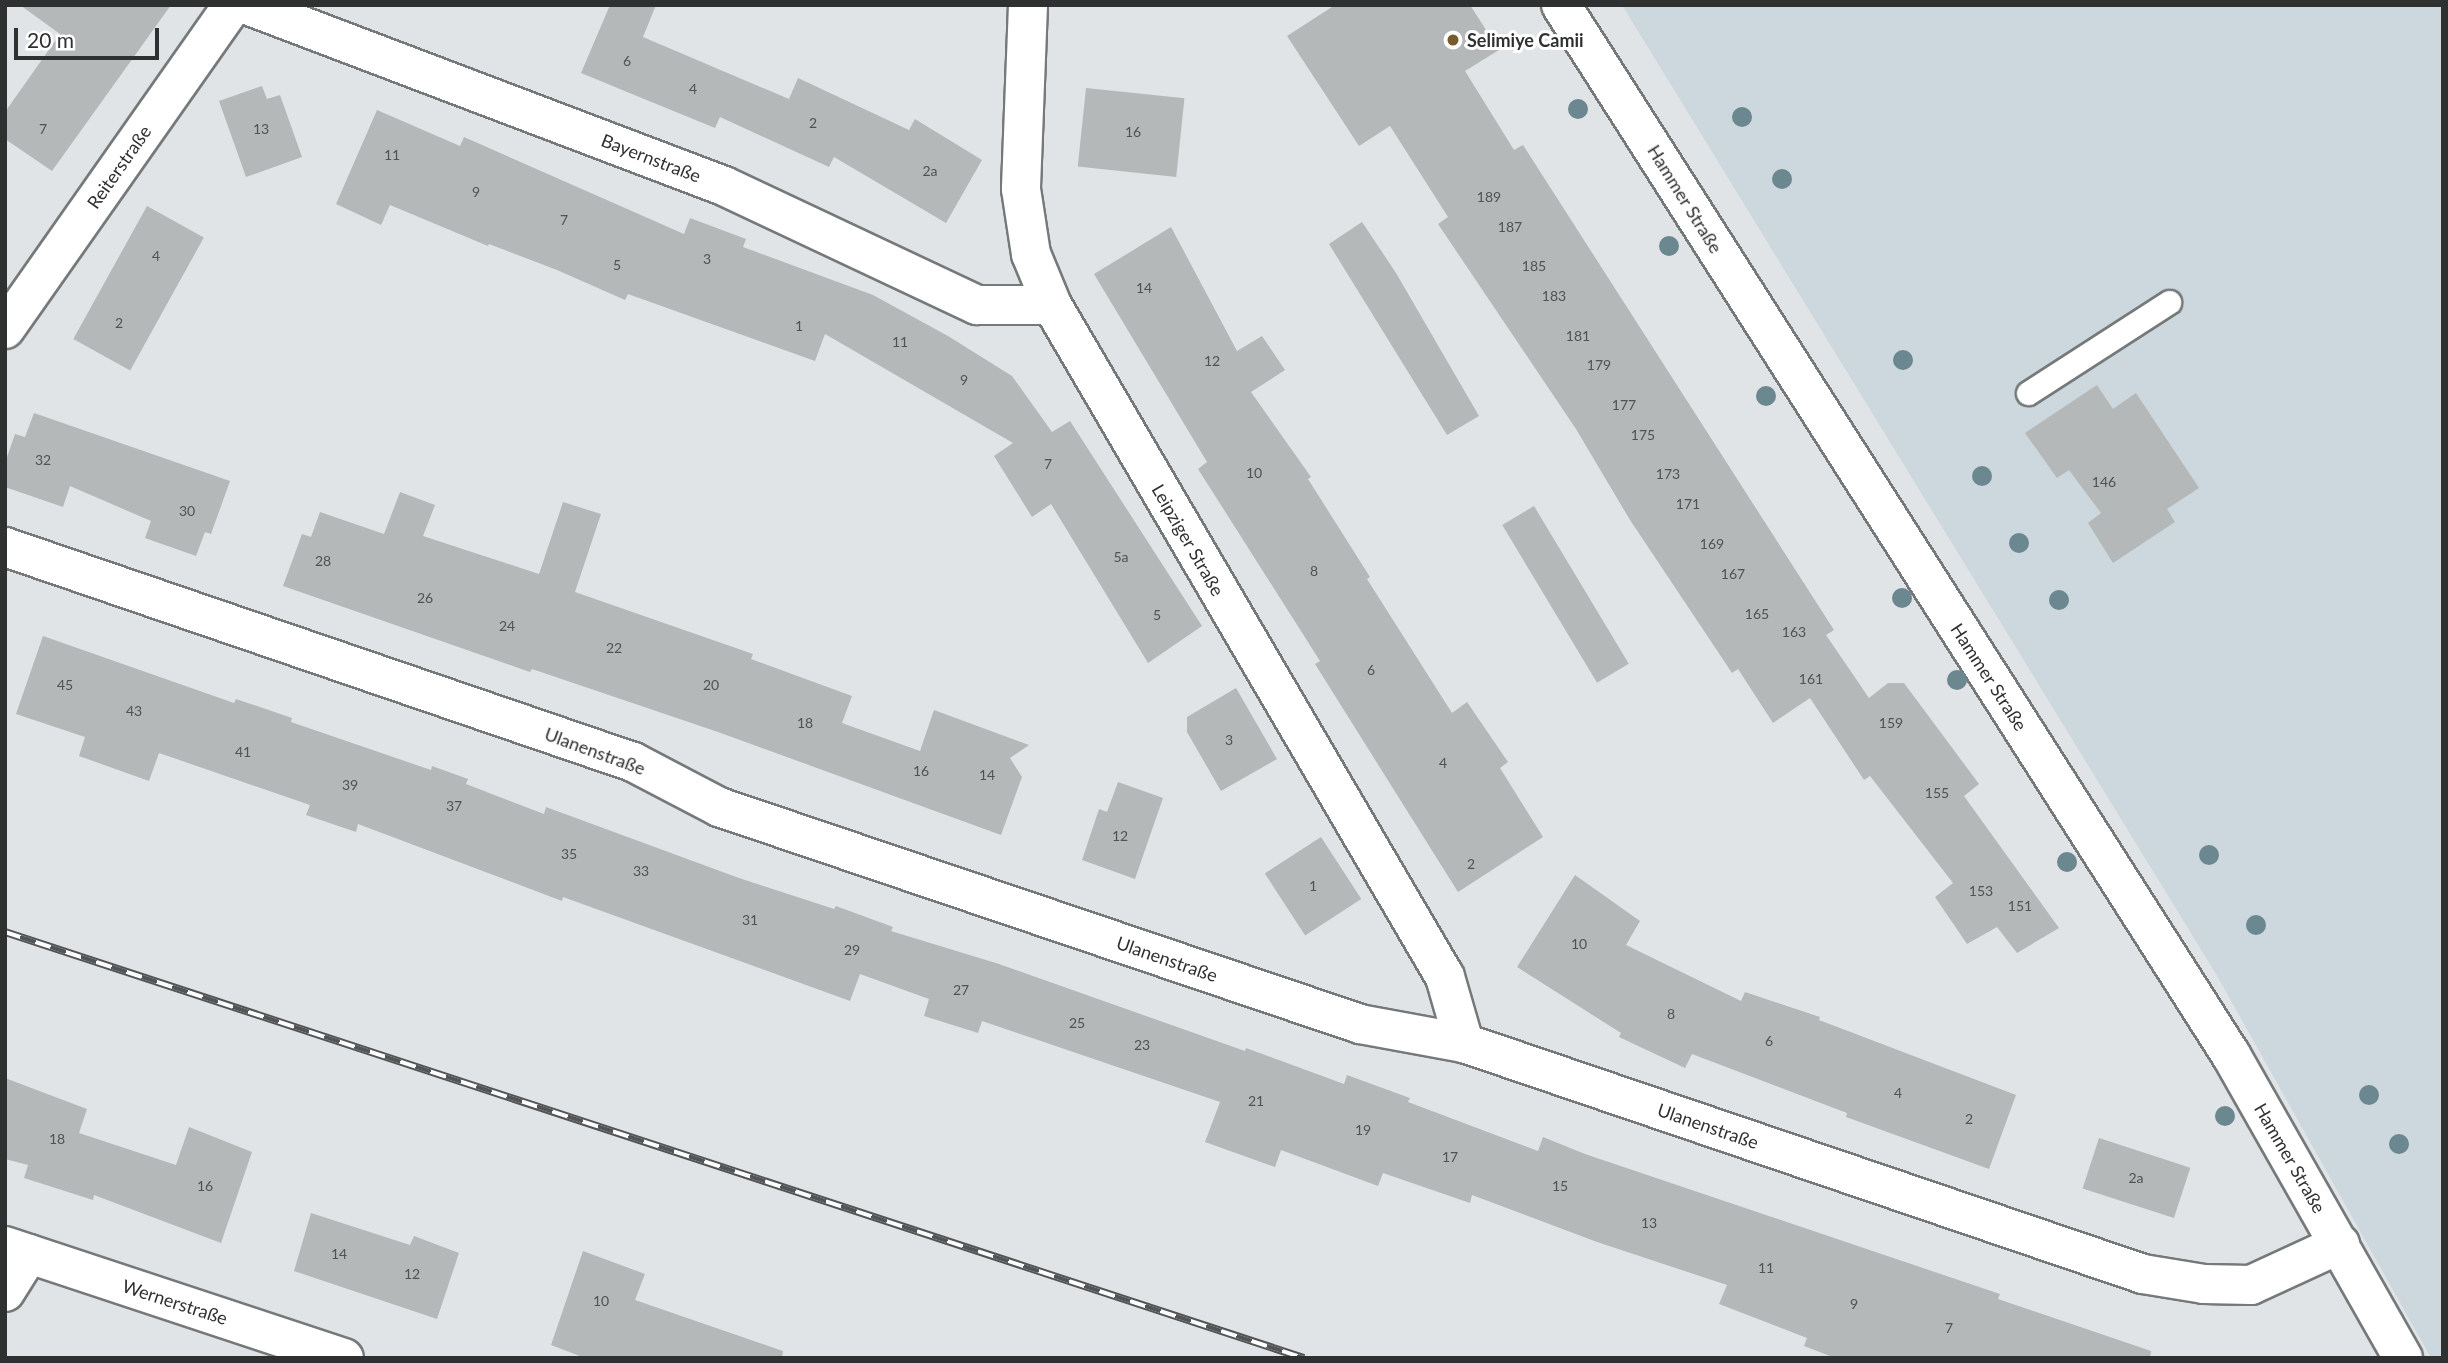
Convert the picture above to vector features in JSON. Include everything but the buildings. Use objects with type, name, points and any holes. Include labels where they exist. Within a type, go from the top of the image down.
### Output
[{"type":"street","name":"Reiterstraße","points":[[5,329],[233,5]]},
{"type":"street","name":"Bayernstraße","points":[[247,5],[724,186],[977,305],[1052,305]]},
{"type":"street","name":"Leipziger Straße","points":[[1028,5],[1021,189],[1031,254],[1052,305],[1445,978],[1464,1044]]},
{"type":"street","name":"Hammer Straße","points":[[1561,5],[2231,1055],[2403,1358]]},
{"type":"street","name":"Ulanenstraße","points":[[5,547],[633,762],[732,811],[1360,1024],[1464,1044],[2143,1273],[2204,1284],[2251,1284],[2340,1244]]},
{"type":"street","points":[[5,1292],[17,1250]]},
{"type":"street","name":"Wernerstraße","points":[[17,1250],[344,1358]]},
{"type":"lane","points":[[2028,393],[2169,302]]},
{"type":"shaded area","points":[[1622,5],[2443,5],[2443,1358],[2431,1358],[2216,974]]},
{"type":"railway","points":[[5,932],[1304,1358]]},
{"type":"place","name":"Selimiye Camii","points":[[1453,40]]}]
